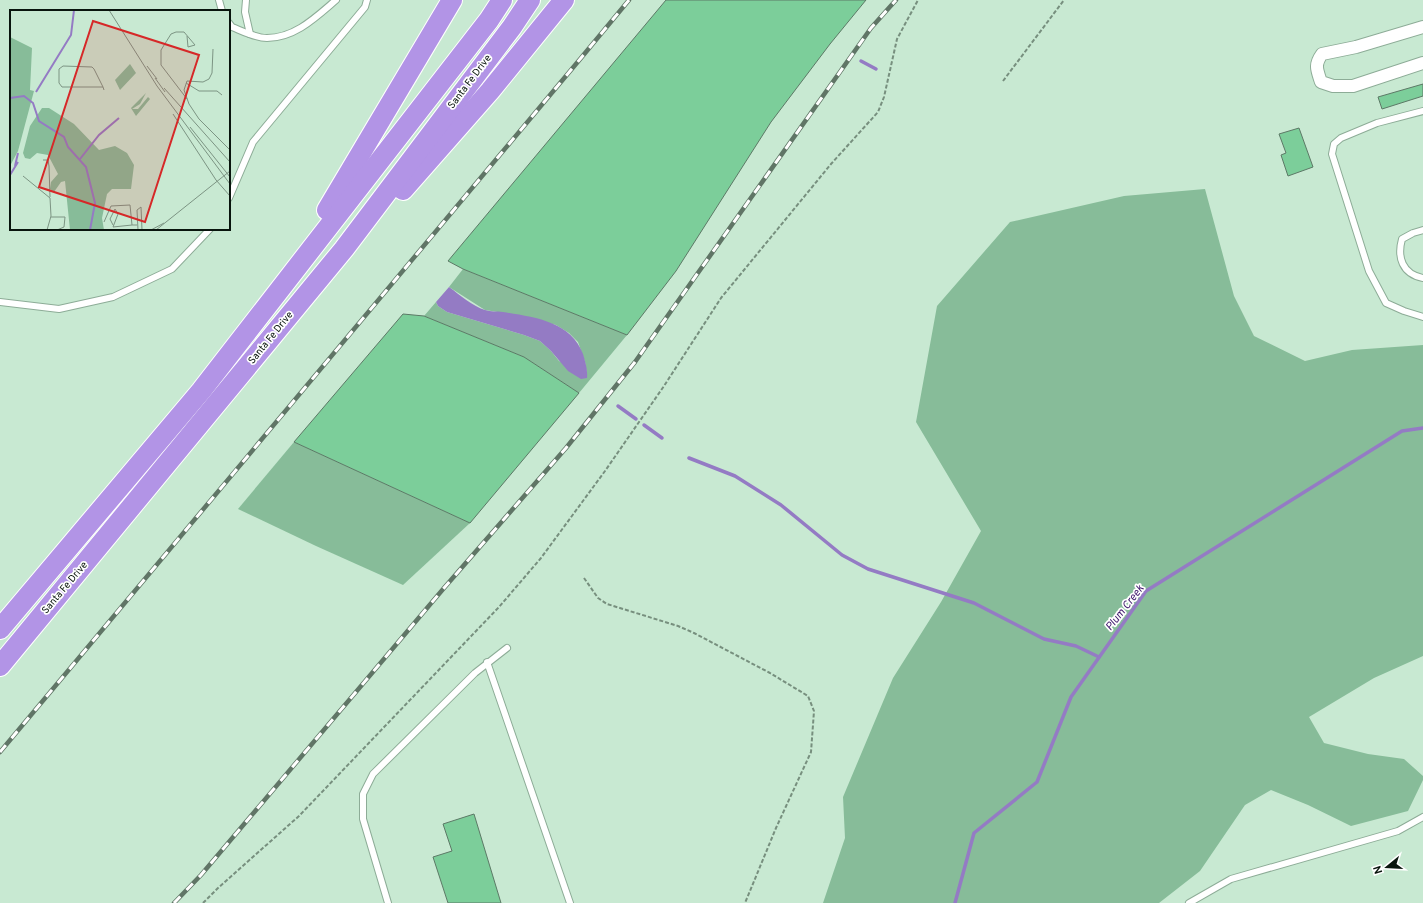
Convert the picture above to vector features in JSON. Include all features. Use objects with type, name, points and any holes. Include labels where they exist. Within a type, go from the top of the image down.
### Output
[{"type":"highway","points":[[201,391],[252,320],[333,200],[452,0]]},
{"type":"highway","points":[[0,629],[201,391],[484,26],[502,0]]},
{"type":"highway","name":"Santa Fe Drive","points":[[0,666],[344,249],[512,27],[530,0]]},
{"type":"highway","points":[[305,296],[422,169],[490,91],[564,0]]},
{"type":"street","points":[[1423,27],[1356,47],[1322,54],[1317,61],[1317,70],[1321,82],[1333,86],[1353,86],[1423,63]]},
{"type":"lane","points":[[219,0],[222,10]]},
{"type":"lane","points":[[246,0],[245,12],[250,34]]},
{"type":"lane","points":[[230,24],[250,34],[266,38],[284,36],[307,24],[336,0]]},
{"type":"lane","points":[[230,196],[252,142],[365,8],[367,0]]},
{"type":"lane","points":[[1423,111],[1377,123],[1341,138],[1334,144],[1332,154],[1369,271],[1386,303],[1423,317]]},
{"type":"lane","points":[[0,302],[59,309],[113,297],[172,269],[209,230]]},
{"type":"lane","points":[[1423,230],[1413,233],[1402,240],[1399,250],[1401,260],[1407,271],[1423,278]]},
{"type":"lane","points":[[388,903],[363,819],[364,794],[373,774],[469,678],[487,662],[507,648]]},
{"type":"lane","points":[[487,662],[570,903]]},
{"type":"lane","points":[[1190,903],[1231,879],[1398,830],[1423,817]]},
{"type":"path","points":[[203,903],[299,816],[499,607],[541,558],[605,471],[664,386],[721,298],[831,164],[878,112],[884,97],[897,39],[918,0]]},
{"type":"path","points":[[1004,81],[1064,0]]},
{"type":"path","points":[[584,578],[598,598],[607,604],[678,626],[694,633],[770,673],[808,696],[814,711],[811,752],[776,828],[745,903]]},
{"type":"green space","points":[[1205,189],[1234,296],[1254,336],[1305,361],[1352,350],[1423,345],[1423,656],[1374,678],[1309,717],[1324,743],[1368,754],[1404,759],[1423,776],[1423,780],[1408,811],[1351,826],[1308,805],[1271,790],[1245,805],[1200,871],[1159,903],[823,903],[845,838],[843,797],[893,678],[941,602],[981,531],[916,422],[937,306],[1010,222],[1124,196]]},
{"type":"green space","points":[[463,269],[627,335],[579,393],[524,357],[424,316],[436,302],[438,306],[447,312],[540,341],[559,361],[587,374],[585,362],[578,342],[569,333],[556,325],[516,315],[485,310],[449,287]]},
{"type":"green space","points":[[294,442],[470,523],[403,585],[238,509]]},
{"type":"shaded area","points":[[449,287],[471,303],[485,310],[526,316],[550,322],[570,334],[583,354],[587,369],[587,378],[581,379],[568,371],[551,351],[540,341],[447,312],[438,306],[436,302]]},
{"type":"building","points":[[666,0],[866,0],[830,44],[771,122],[676,271],[627,335],[463,269],[448,261]]},
{"type":"building","points":[[1423,84],[1423,96],[1382,109],[1378,97]]},
{"type":"building","points":[[1299,128],[1313,167],[1288,176],[1281,155],[1286,153],[1279,134]]},
{"type":"building","points":[[403,314],[424,316],[524,357],[579,393],[470,523],[294,442]]},
{"type":"building","points":[[474,814],[501,903],[448,903],[433,857],[452,851],[443,824]]},
{"type":"waterway","points":[[861,61],[876,69]]},
{"type":"waterway","points":[[618,406],[636,419]]},
{"type":"waterway","points":[[644,425],[662,438]]},
{"type":"waterway","name":"Plum Creek","points":[[955,903],[974,833],[1037,782],[1071,697],[1146,591],[1402,431],[1423,428]]},
{"type":"waterway","points":[[689,458],[735,476],[781,505],[842,555],[868,569],[974,603],[1044,639],[1076,646],[1099,657]]},
{"type":"railway","points":[[0,752],[629,0]]},
{"type":"railway","points":[[174,903],[201,875],[444,588],[566,448],[635,362],[871,28],[896,0]]}]
